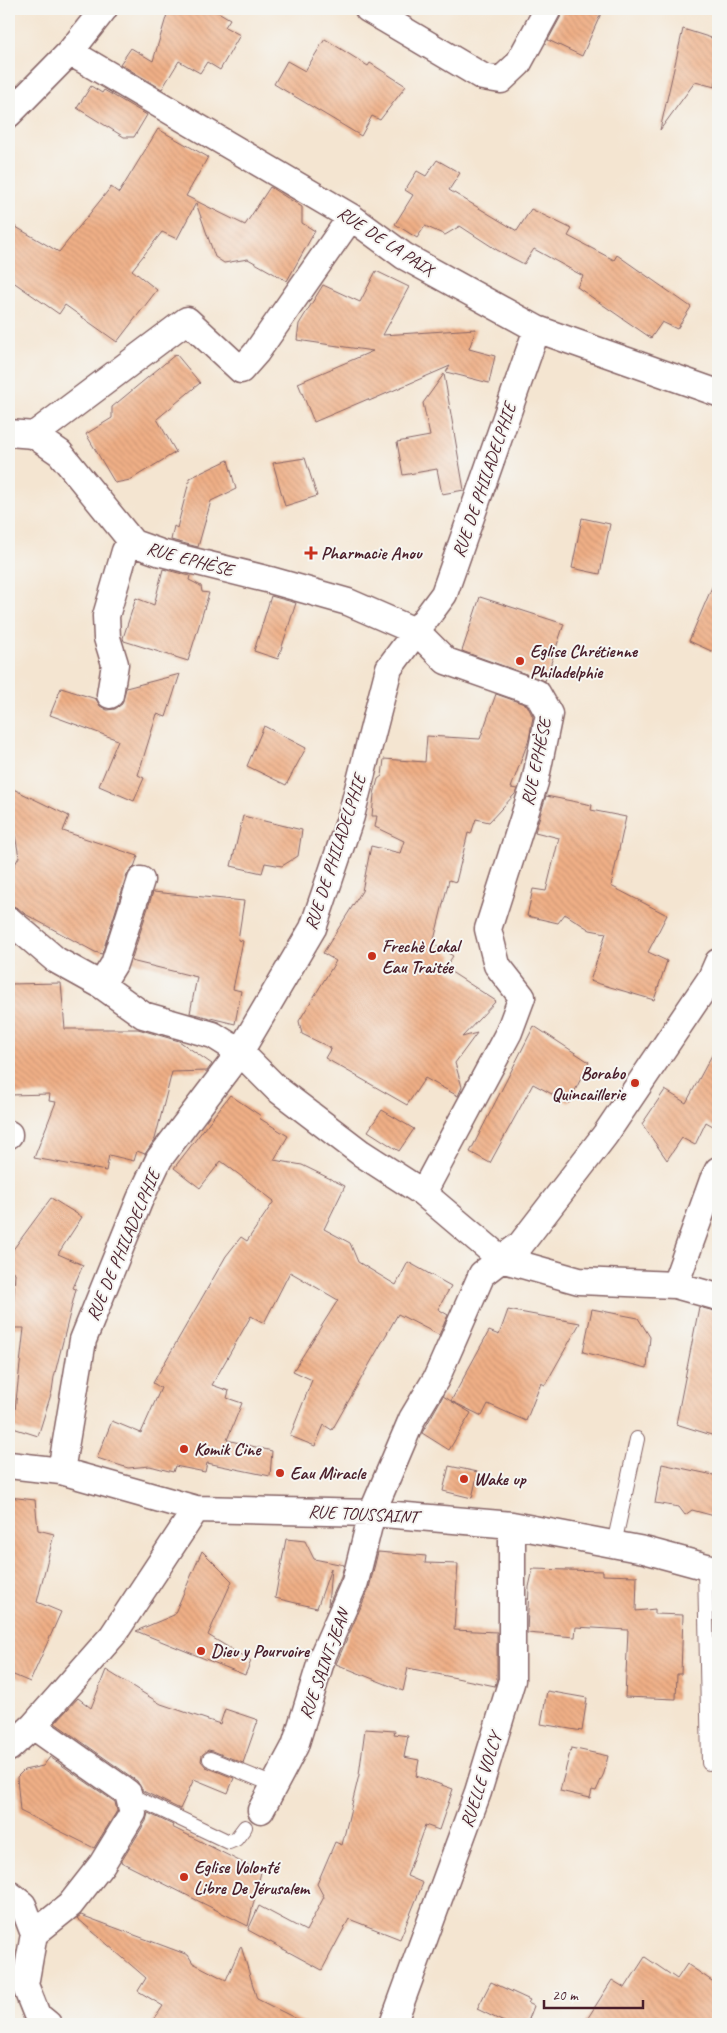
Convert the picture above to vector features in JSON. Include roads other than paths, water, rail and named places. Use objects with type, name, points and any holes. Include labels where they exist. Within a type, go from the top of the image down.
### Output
[{"type":"street","points":[[9,114],[70,52],[104,9]]},
{"type":"street","points":[[368,9],[483,77],[501,80],[518,64],[548,9]]},
{"type":"street","name":"RUE DE LA PAIX","points":[[70,52],[351,217],[404,256],[537,329],[718,393]]},
{"type":"street","points":[[34,435],[187,320],[241,370],[256,353],[351,217]]},
{"type":"street","name":"RUE DE PHILADELPHIE","points":[[61,1471],[83,1340],[140,1199],[159,1159],[240,1052],[313,928],[351,816],[388,668],[444,594],[537,329]]},
{"type":"street","name":"RUE EPHÈSE","points":[[9,432],[34,435],[60,453],[133,542],[161,553],[270,580],[348,602],[417,632],[446,661],[537,693],[549,714],[535,782],[488,929],[497,965],[522,997],[509,1032],[423,1193]]},
{"type":"street","points":[[110,695],[115,664],[107,638],[106,616],[124,551],[133,542]]},
{"type":"street","points":[[101,985],[114,964],[141,880]]},
{"type":"street","points":[[9,920],[56,960],[101,985],[143,1015],[213,1035],[240,1052],[277,1089],[360,1153],[423,1193],[500,1259],[579,1281],[675,1285],[718,1297]]},
{"type":"street","name":"RUE SAINT-JEAN","points":[[253,1819],[295,1746],[323,1655],[355,1582],[372,1513],[412,1418],[436,1379],[482,1274],[521,1244],[605,1135],[711,978],[718,962]]},
{"type":"street","points":[[675,1285],[718,1170]]},
{"type":"street","name":"RUE TOUSSAINT","points":[[9,1465],[61,1471],[196,1509],[372,1513],[512,1525],[644,1550],[712,1568]]},
{"type":"street","points":[[34,1934],[70,1906],[102,1864],[133,1813],[128,1793],[16,1738],[113,1634],[196,1509]]},
{"type":"street","name":"RUELLE VOLCY","points":[[393,2024],[478,1792],[512,1680],[512,1525]]},
{"type":"street","points":[[9,1894],[23,1906],[34,1934],[25,1985],[37,2015],[48,2024]]},
{"type":"lane","points":[[614,1544],[637,1439]]},
{"type":"lane","points":[[709,1763],[712,1568]]},
{"type":"lane","points":[[210,1759],[274,1785]]},
{"type":"lane","points":[[128,1793],[229,1842],[236,1839],[253,1819]]},
{"type":"place","name":"Pharmacie Anou","points":[[311,553]]},
{"type":"place","name":"Eglise Chrétienne Philadelphie","points":[[520,661]]},
{"type":"place","name":"Frechè Lokal Eau Traitée","points":[[372,956]]},
{"type":"place","name":"Borabo Quincaillerie","points":[[635,1083]]},
{"type":"place","name":"Komik Cine","points":[[184,1449]]},
{"type":"place","name":"Eau Miracle","points":[[280,1473]]},
{"type":"place","name":"Wake up","points":[[464,1479]]},
{"type":"place","name":"Dieu y Pourvoire","points":[[201,1651]]},
{"type":"place","name":"Eglise Volonté Libre De Jérusalem","points":[[184,1877]]}]
